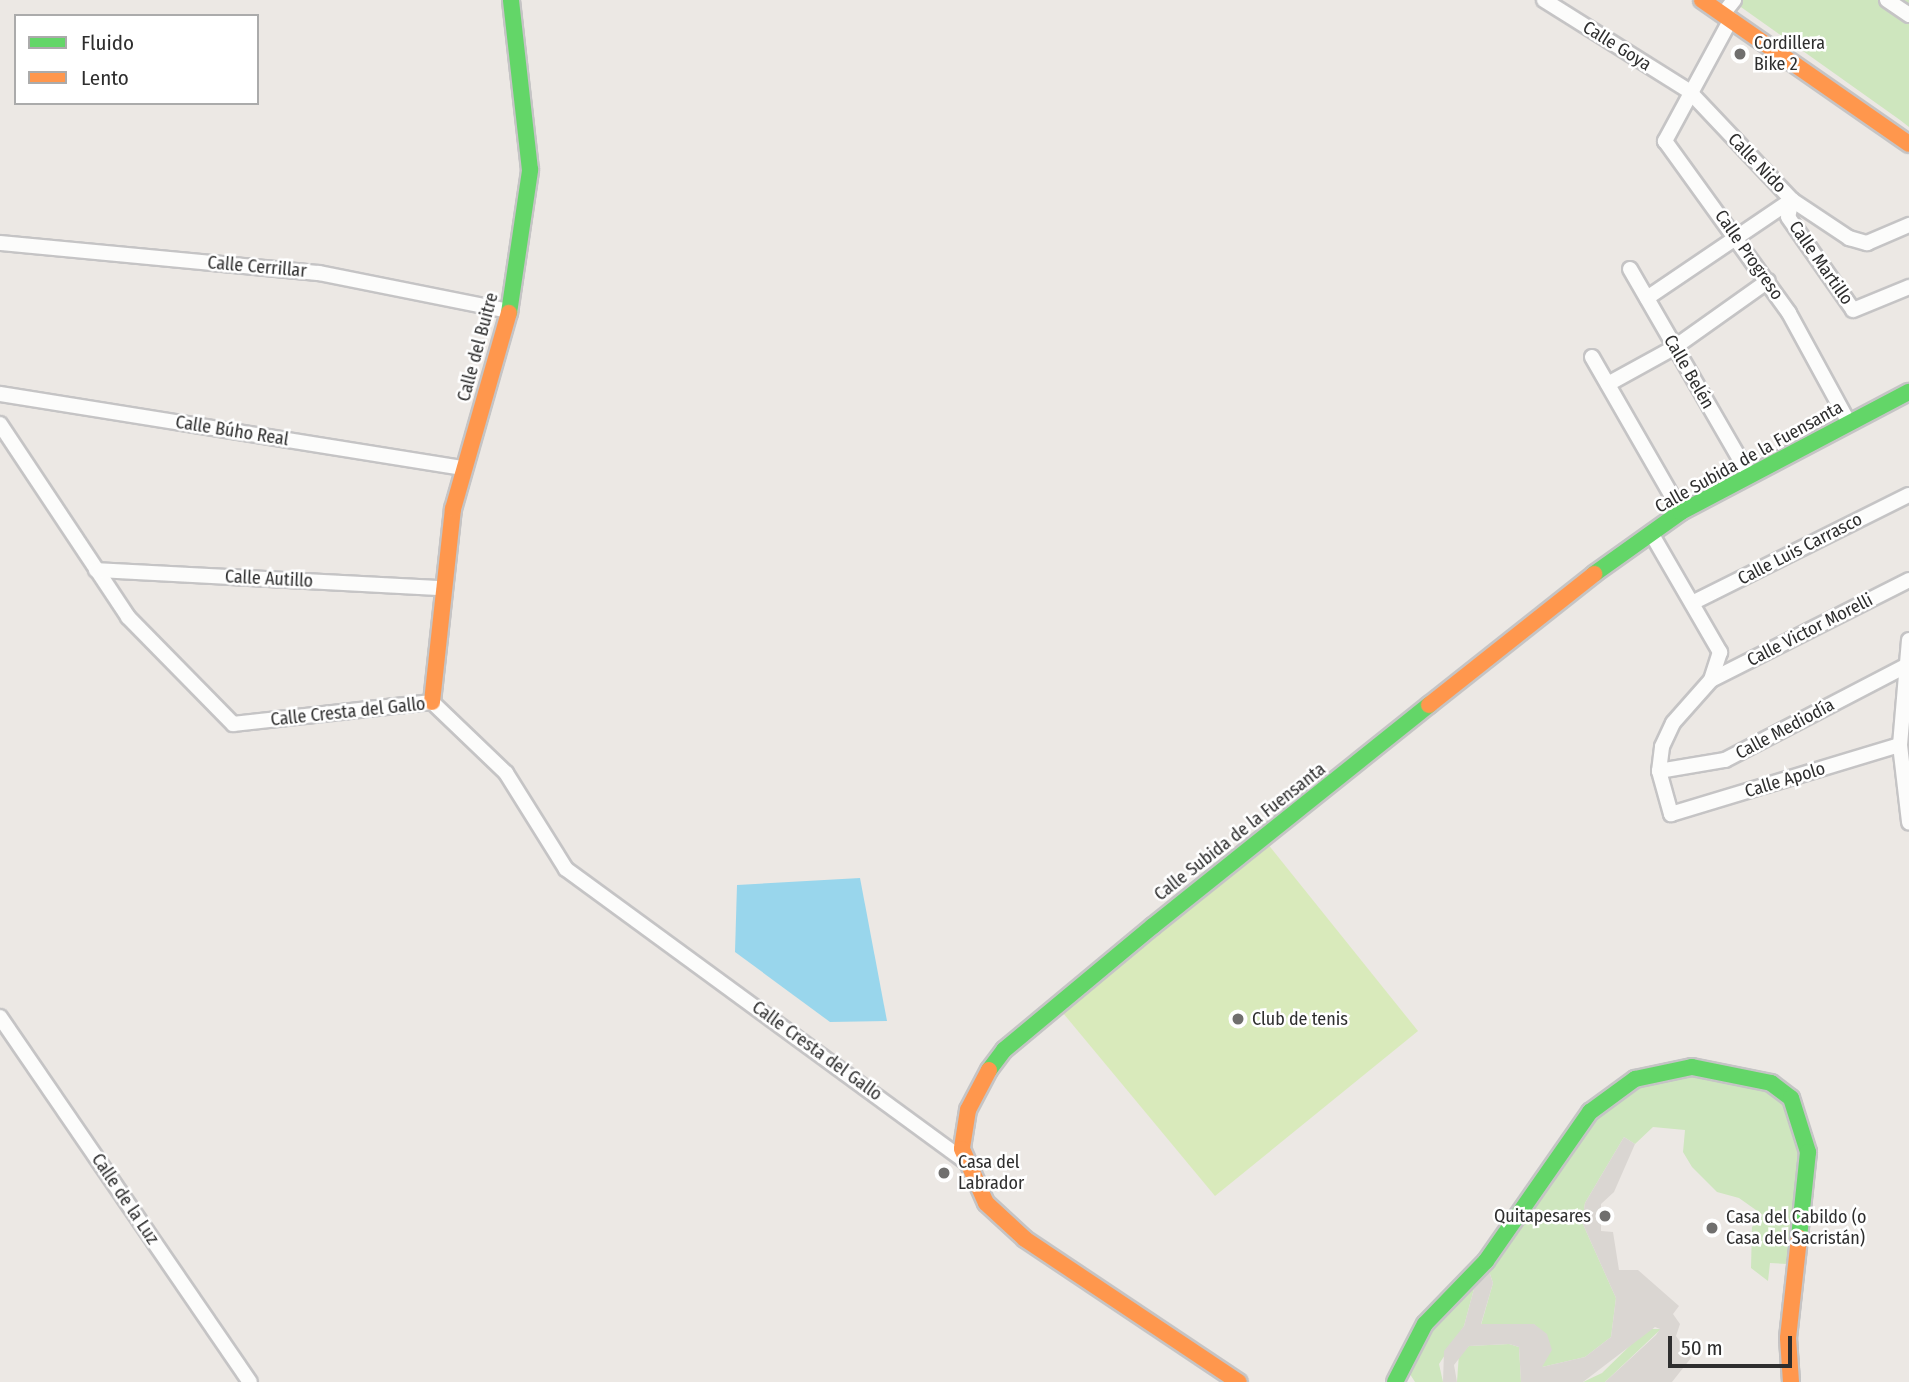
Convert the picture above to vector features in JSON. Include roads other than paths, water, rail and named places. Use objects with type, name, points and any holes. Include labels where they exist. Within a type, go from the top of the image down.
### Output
[{"type":"street","name":"Calle del Buitre","points":[[432,702],[441,588],[464,468],[510,311],[530,170],[511,0]]},
{"type":"street","name":"Calle Goya","points":[[1545,0],[1689,91]]},
{"type":"street","points":[[1702,0],[1909,144]]},
{"type":"street","points":[[1689,91],[1734,0]]},
{"type":"street","points":[[1887,0],[1909,15]]},
{"type":"street","name":"Calle Nido","points":[[1689,91],[1792,200],[1867,243],[1909,225]]},
{"type":"street","name":"Calle Progreso","points":[[1689,91],[1665,141],[1768,281],[1849,424]]},
{"type":"street","points":[[1647,298],[1792,200]]},
{"type":"street","name":"Calle Martillo","points":[[1792,200],[1788,217],[1853,310],[1909,287]]},
{"type":"street","name":"Calle Cerrillar","points":[[0,243],[319,273],[510,311]]},
{"type":"street","name":"Calle Belén","points":[[1630,269],[1749,475]]},
{"type":"street","points":[[1608,384],[1675,347],[1768,281]]},
{"type":"street","points":[[1592,357],[1681,512]]},
{"type":"street","name":"Calle Subida de la Fuensanta","points":[[1239,1382],[1025,1239],[979,1194],[964,1160],[968,1110],[1004,1050],[1651,533],[1681,512],[1909,392]]},
{"type":"street","name":"Calle Búho Real","points":[[0,394],[464,468]]},
{"type":"street","name":"Calle Cresta del Gallo","points":[[0,424],[128,617],[233,724],[432,702],[506,773],[566,869],[964,1160]]},
{"type":"street","name":"Calle Luis Carrasco","points":[[1692,603],[1909,495]]},
{"type":"street","points":[[1651,533],[1720,652],[1711,680],[1673,723],[1659,771]]},
{"type":"street","name":"Calle Autillo","points":[[96,570],[441,588]]},
{"type":"street","name":"Calle Victor Morelli","points":[[1711,680],[1909,580]]},
{"type":"street","points":[[1909,640],[1903,667],[1906,684],[1905,721],[1900,745],[1901,774],[1909,822]]},
{"type":"street","name":"Calle Mediodía","points":[[1659,771],[1725,760],[1903,667]]},
{"type":"street","name":"Calle Apolo","points":[[1659,771],[1671,814],[1900,745]]},
{"type":"street","name":"Calle de la Luz","points":[[0,1017],[250,1382]]},
{"type":"street","points":[[1395,1382],[1425,1324],[1486,1261],[1590,1112],[1635,1079],[1692,1067],[1771,1083],[1791,1098],[1803,1120],[1808,1152],[1788,1338],[1791,1382]]},
{"type":"water","points":[[860,878],[887,1021],[830,1022],[735,952],[737,885]]},
{"type":"place","name":"Cordillera Bike 2","points":[[1740,54]]},
{"type":"place","name":"Club de tenis","points":[[1238,1019]]},
{"type":"place","name":"Casa del Labrador","points":[[944,1173]]},
{"type":"place","name":"Quitapesares","points":[[1605,1216]]},
{"type":"place","name":"Casa del Cabildo (o Casa del Sacristán)","points":[[1712,1228]]}]
